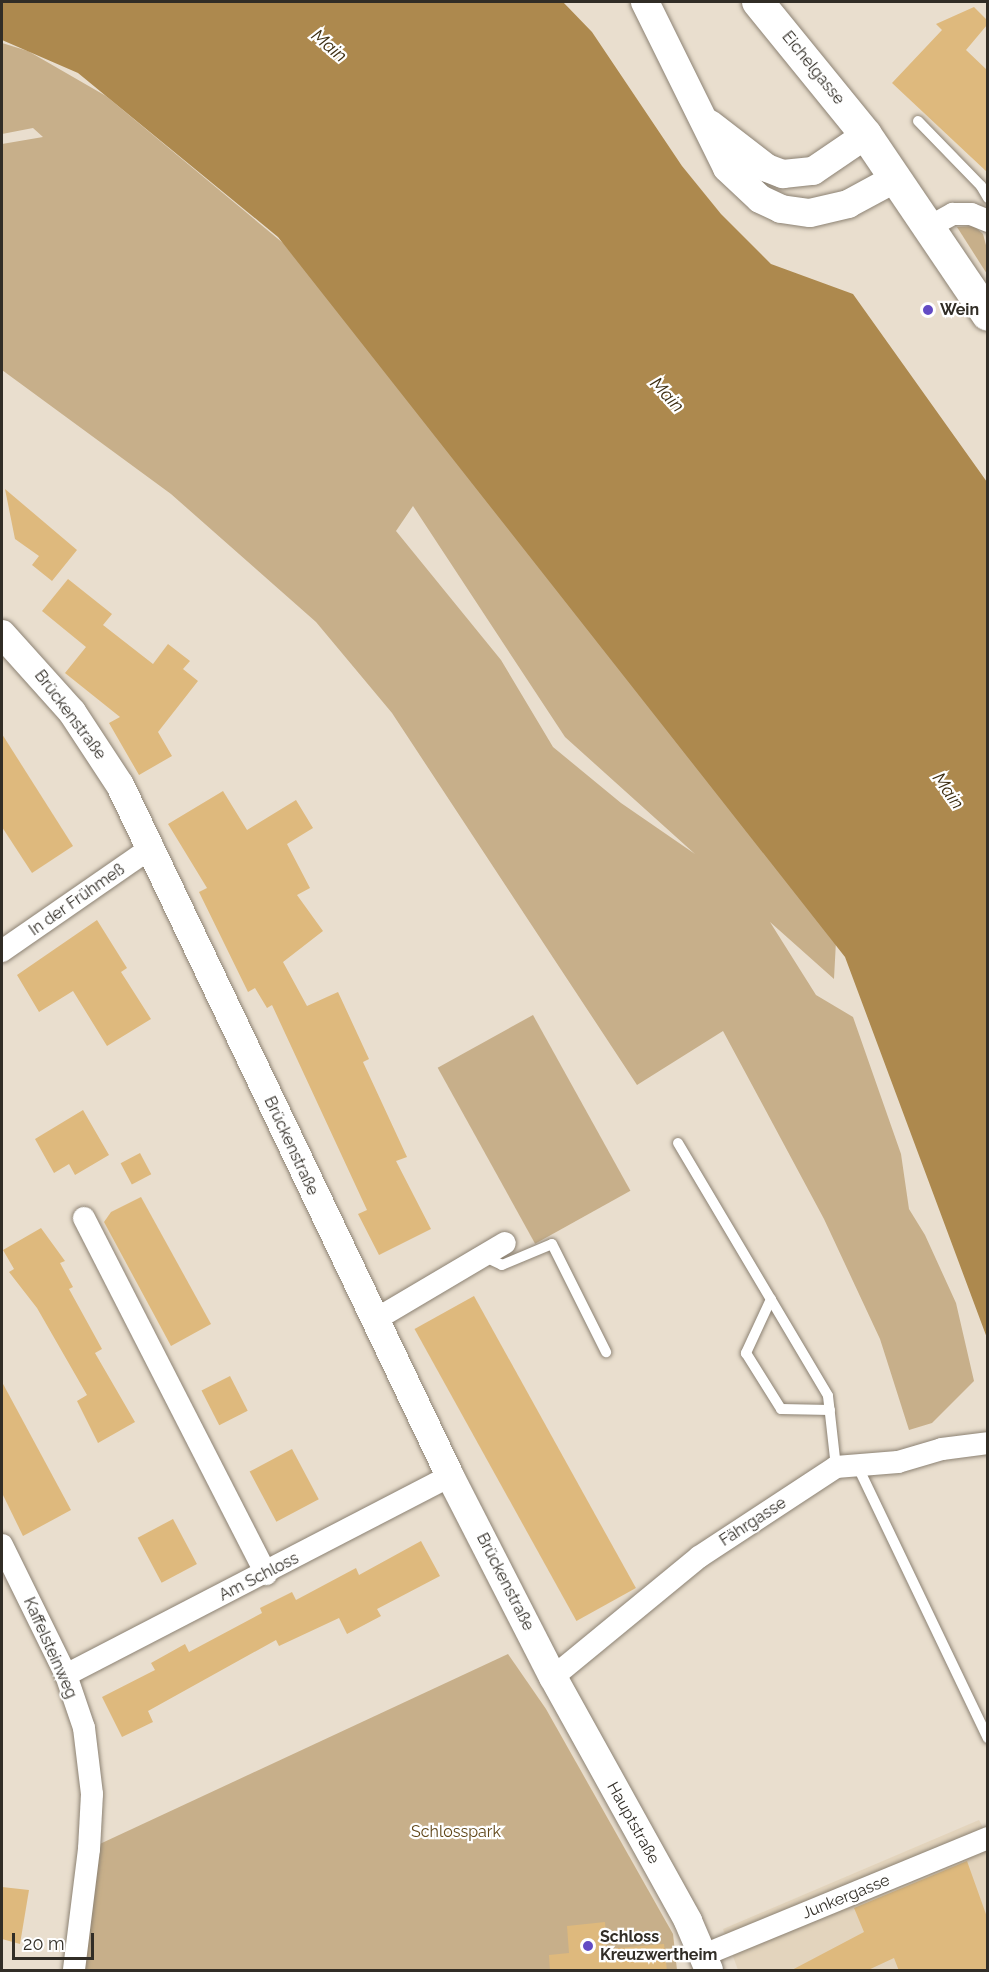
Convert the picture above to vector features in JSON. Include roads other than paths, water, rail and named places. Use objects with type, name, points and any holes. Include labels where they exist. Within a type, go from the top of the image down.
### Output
[{"type":"main road","name":"Eichelgasse","points":[[758,2],[866,135],[930,226],[987,315]]},
{"type":"street","points":[[645,2],[734,177],[760,199],[781,209],[810,213],[834,209],[896,178]]},
{"type":"street","points":[[704,119],[766,168],[783,174],[813,171],[866,135]]},
{"type":"street","points":[[930,226],[953,214],[971,214],[987,221]]},
{"type":"street","name":"Brückenstraße","points":[[2,634],[43,676],[85,730],[152,847],[373,1321],[554,1677]]},
{"type":"street","name":"In der Frühmeß","points":[[2,951],[152,847]]},
{"type":"street","points":[[84,1218],[266,1574]]},
{"type":"street","points":[[373,1321],[505,1243]]},
{"type":"street","points":[[846,1465],[898,1462],[942,1449],[987,1443]]},
{"type":"street","name":"Fährgasse","points":[[554,1677],[699,1557],[846,1465]]},
{"type":"street","name":"Am Schloss","points":[[66,1676],[266,1574],[450,1476]]},
{"type":"street","name":"Kaffelsteinweg","points":[[2,1545],[66,1676],[84,1728],[92,1794],[74,1971]]},
{"type":"street","name":"Hauptstraße","points":[[554,1677],[706,1963]]},
{"type":"street","name":"Junkergasse","points":[[706,1963],[987,1838]]},
{"type":"lane","points":[[918,121],[981,186],[987,198]]},
{"type":"lane","points":[[678,1143],[828,1396],[846,1465],[987,1738]]},
{"type":"lane","points":[[482,1256],[502,1264],[552,1244],[606,1352]]},
{"type":"lane","points":[[771,1299],[746,1353],[781,1409],[830,1410]]},
{"type":"water","name":"Main","points":[[2,2],[563,2],[592,32],[682,166],[721,214],[771,264],[853,294],[987,482],[987,1338],[845,957],[278,237],[78,73],[2,40]]},
{"type":"place","name":"Wein","points":[[928,310]]},
{"type":"place","name":"Schloss Kreuzwertheim","points":[[588,1946]]},
{"type":"park label","name":"Schlosspark","points":[[456,1832]]}]
